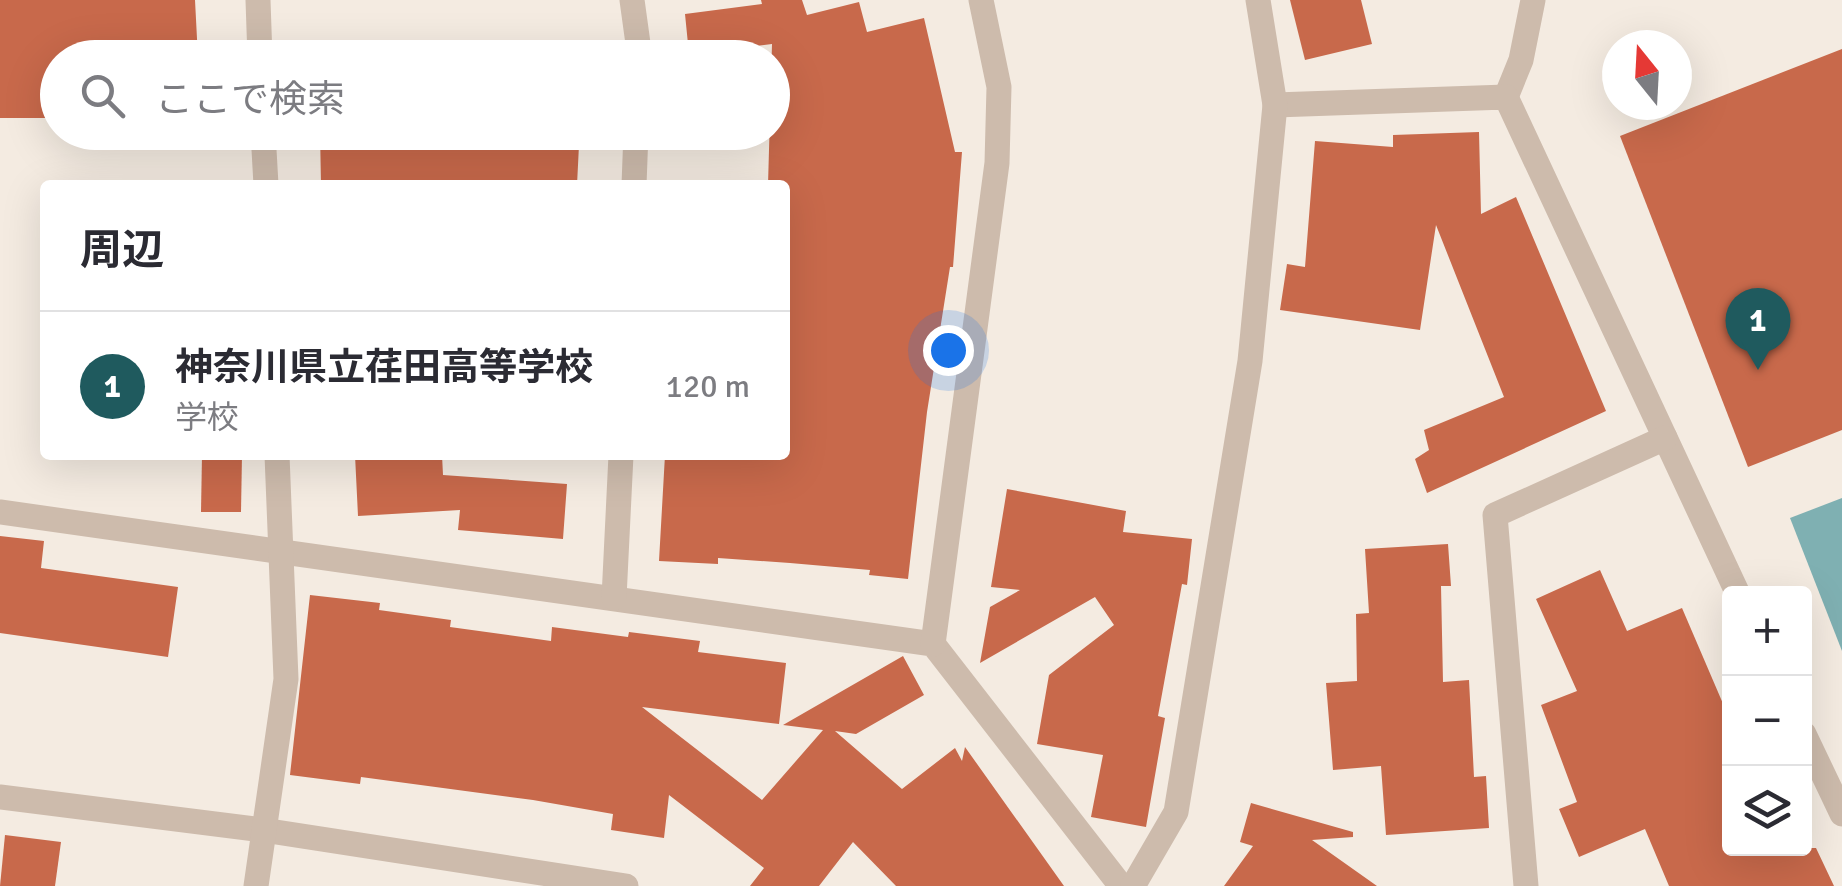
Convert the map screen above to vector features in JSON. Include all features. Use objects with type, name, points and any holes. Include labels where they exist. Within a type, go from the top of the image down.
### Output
[{"type":"street","points":[[258,0],[259,40]]},
{"type":"street","points":[[632,0],[638,40]]},
{"type":"street","points":[[933,644],[997,163],[999,87],[981,0]]},
{"type":"street","points":[[1133,886],[1176,812],[1250,361],[1275,104],[1258,0]]},
{"type":"street","points":[[1534,0],[1521,60],[1506,97],[1734,586]]},
{"type":"street","points":[[1275,104],[1506,97]]},
{"type":"street","points":[[265,150],[266,180]]},
{"type":"street","points":[[634,180],[635,150]]},
{"type":"street","points":[[1526,886],[1495,515],[1665,438]]},
{"type":"street","points":[[256,886],[286,680],[276,460]]},
{"type":"street","points":[[614,598],[621,460]]},
{"type":"street","points":[[0,512],[933,644],[1121,886]]},
{"type":"street","points":[[1812,751],[1842,814]]},
{"type":"street","points":[[0,797],[263,830],[626,886]]},
{"type":"water","points":[[1842,498],[1842,651],[1790,518]]},
{"type":"building","points":[[0,0],[195,0],[197,40],[40,40],[40,118],[0,118]]},
{"type":"building","points":[[761,0],[802,0],[807,15],[859,2],[867,32],[924,18],[955,152],[962,152],[953,267],[927,412],[908,579],[869,575],[870,570],[790,563],[718,558],[718,564],[659,561],[665,460],[790,460],[790,180],[768,180],[769,150],[790,150],[790,40],[688,40],[685,14],[762,4]]},
{"type":"building","points":[[1290,0],[1361,0],[1372,44],[1305,60]]},
{"type":"building","points":[[1842,49],[1842,430],[1748,467],[1620,136],[1661,120],[1692,120],[1692,108]]},
{"type":"building","points":[[1479,132],[1481,214],[1516,197],[1606,411],[1427,493],[1415,459],[1429,450],[1424,430],[1504,397],[1436,225],[1420,330],[1280,310],[1287,264],[1305,267],[1315,141],[1393,147],[1393,135]]},
{"type":"building","points":[[320,150],[579,150],[577,180],[321,180]]},
{"type":"building","points":[[202,460],[242,460],[241,512],[201,512]]},
{"type":"building","points":[[355,460],[442,460],[443,475],[567,484],[563,539],[458,530],[460,510],[358,516]]},
{"type":"building","points":[[1007,489],[1126,511],[1123,532],[1192,539],[1187,585],[1182,584],[1158,716],[1165,718],[1146,827],[1091,817],[1103,755],[1037,744],[1049,675],[1114,625],[1095,597],[980,663],[990,607],[1020,590],[991,587]]},
{"type":"building","points":[[0,536],[44,541],[41,568],[178,587],[168,657],[0,633]]},
{"type":"building","points":[[1448,544],[1451,586],[1441,586],[1443,682],[1469,680],[1474,777],[1486,776],[1489,828],[1386,835],[1381,766],[1333,770],[1326,683],[1357,681],[1356,614],[1369,613],[1365,549]]},
{"type":"building","points":[[1600,570],[1627,631],[1682,608],[1722,701],[1722,856],[1812,856],[1812,848],[1816,848],[1834,886],[1669,886],[1645,829],[1579,857],[1559,809],[1577,802],[1541,705],[1577,691],[1536,599]]},
{"type":"building","points":[[310,595],[380,603],[379,610],[451,620],[450,627],[551,641],[552,627],[628,637],[629,632],[700,641],[698,652],[786,663],[779,724],[642,707],[762,800],[823,730],[783,725],[903,656],[924,695],[856,734],[835,731],[902,789],[955,748],[962,761],[965,747],[1064,886],[896,886],[853,842],[819,886],[750,886],[764,868],[669,795],[664,838],[611,830],[613,814],[533,800],[361,777],[360,784],[290,775]]},
{"type":"building","points":[[1251,803],[1353,832],[1353,837],[1312,840],[1377,886],[1224,886],[1253,846],[1240,842]]},
{"type":"building","points":[[5,835],[61,842],[55,886],[0,886]]},
{"type":"place","name":"神奈川県立荏田高等学校","points":[[1758,370]]}]
